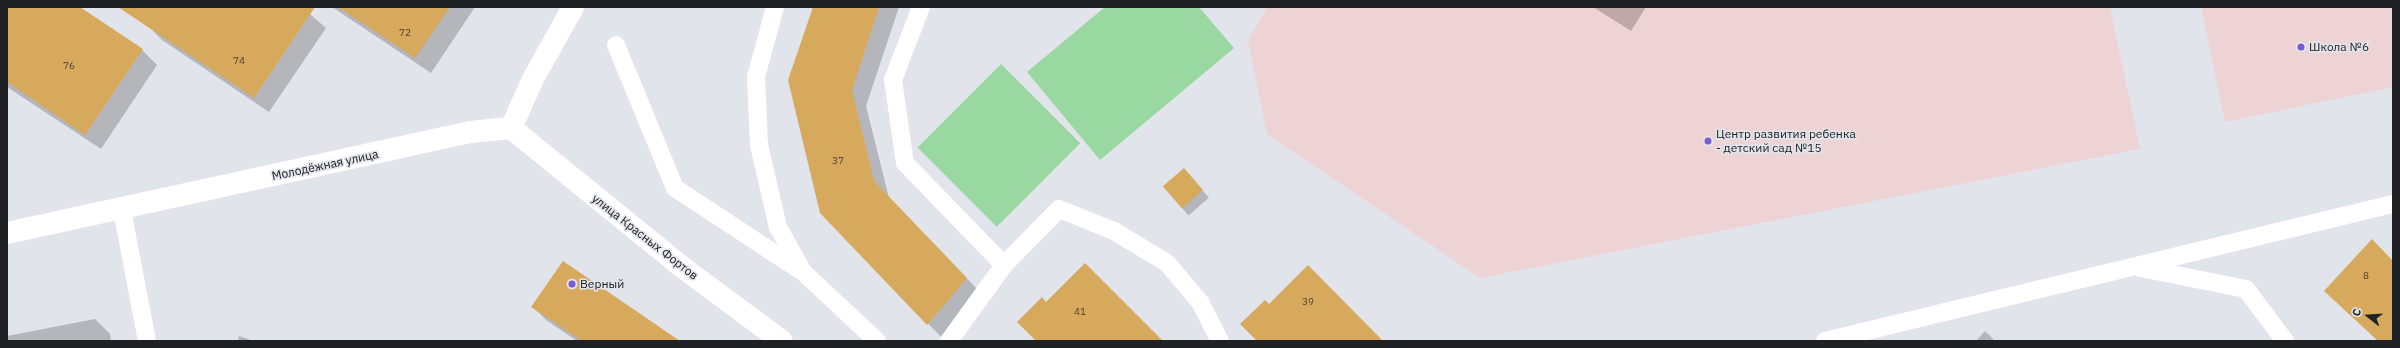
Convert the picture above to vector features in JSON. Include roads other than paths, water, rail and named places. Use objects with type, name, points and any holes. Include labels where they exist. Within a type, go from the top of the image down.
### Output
[{"type":"street","points":[[511,128],[534,79],[573,7]]},
{"type":"street","name":"Молодёжная улица","points":[[7,233],[122,210],[470,132],[511,128]]},
{"type":"street","name":"улица Красных Фортов","points":[[511,128],[674,260],[782,341]]},
{"type":"lane","points":[[775,7],[756,77],[759,145],[778,227],[803,272]]},
{"type":"lane","points":[[921,7],[893,80],[905,163],[1004,265]]},
{"type":"lane","points":[[616,44],[675,188],[803,272],[877,341]]},
{"type":"lane","points":[[1827,341],[2393,204]]},
{"type":"lane","points":[[950,341],[1004,265],[1059,209],[1114,231],[1167,263],[1200,302],[1220,341]]},
{"type":"lane","points":[[122,210],[147,341]]},
{"type":"lane","points":[[2137,267],[2246,289],[2285,341]]},
{"type":"place","name":"Школа №6","points":[[2301,47]]},
{"type":"place","name":"Центр развития ребенка - детский сад №15","points":[[1708,141]]},
{"type":"place","name":"Верный","points":[[572,284]]}]
